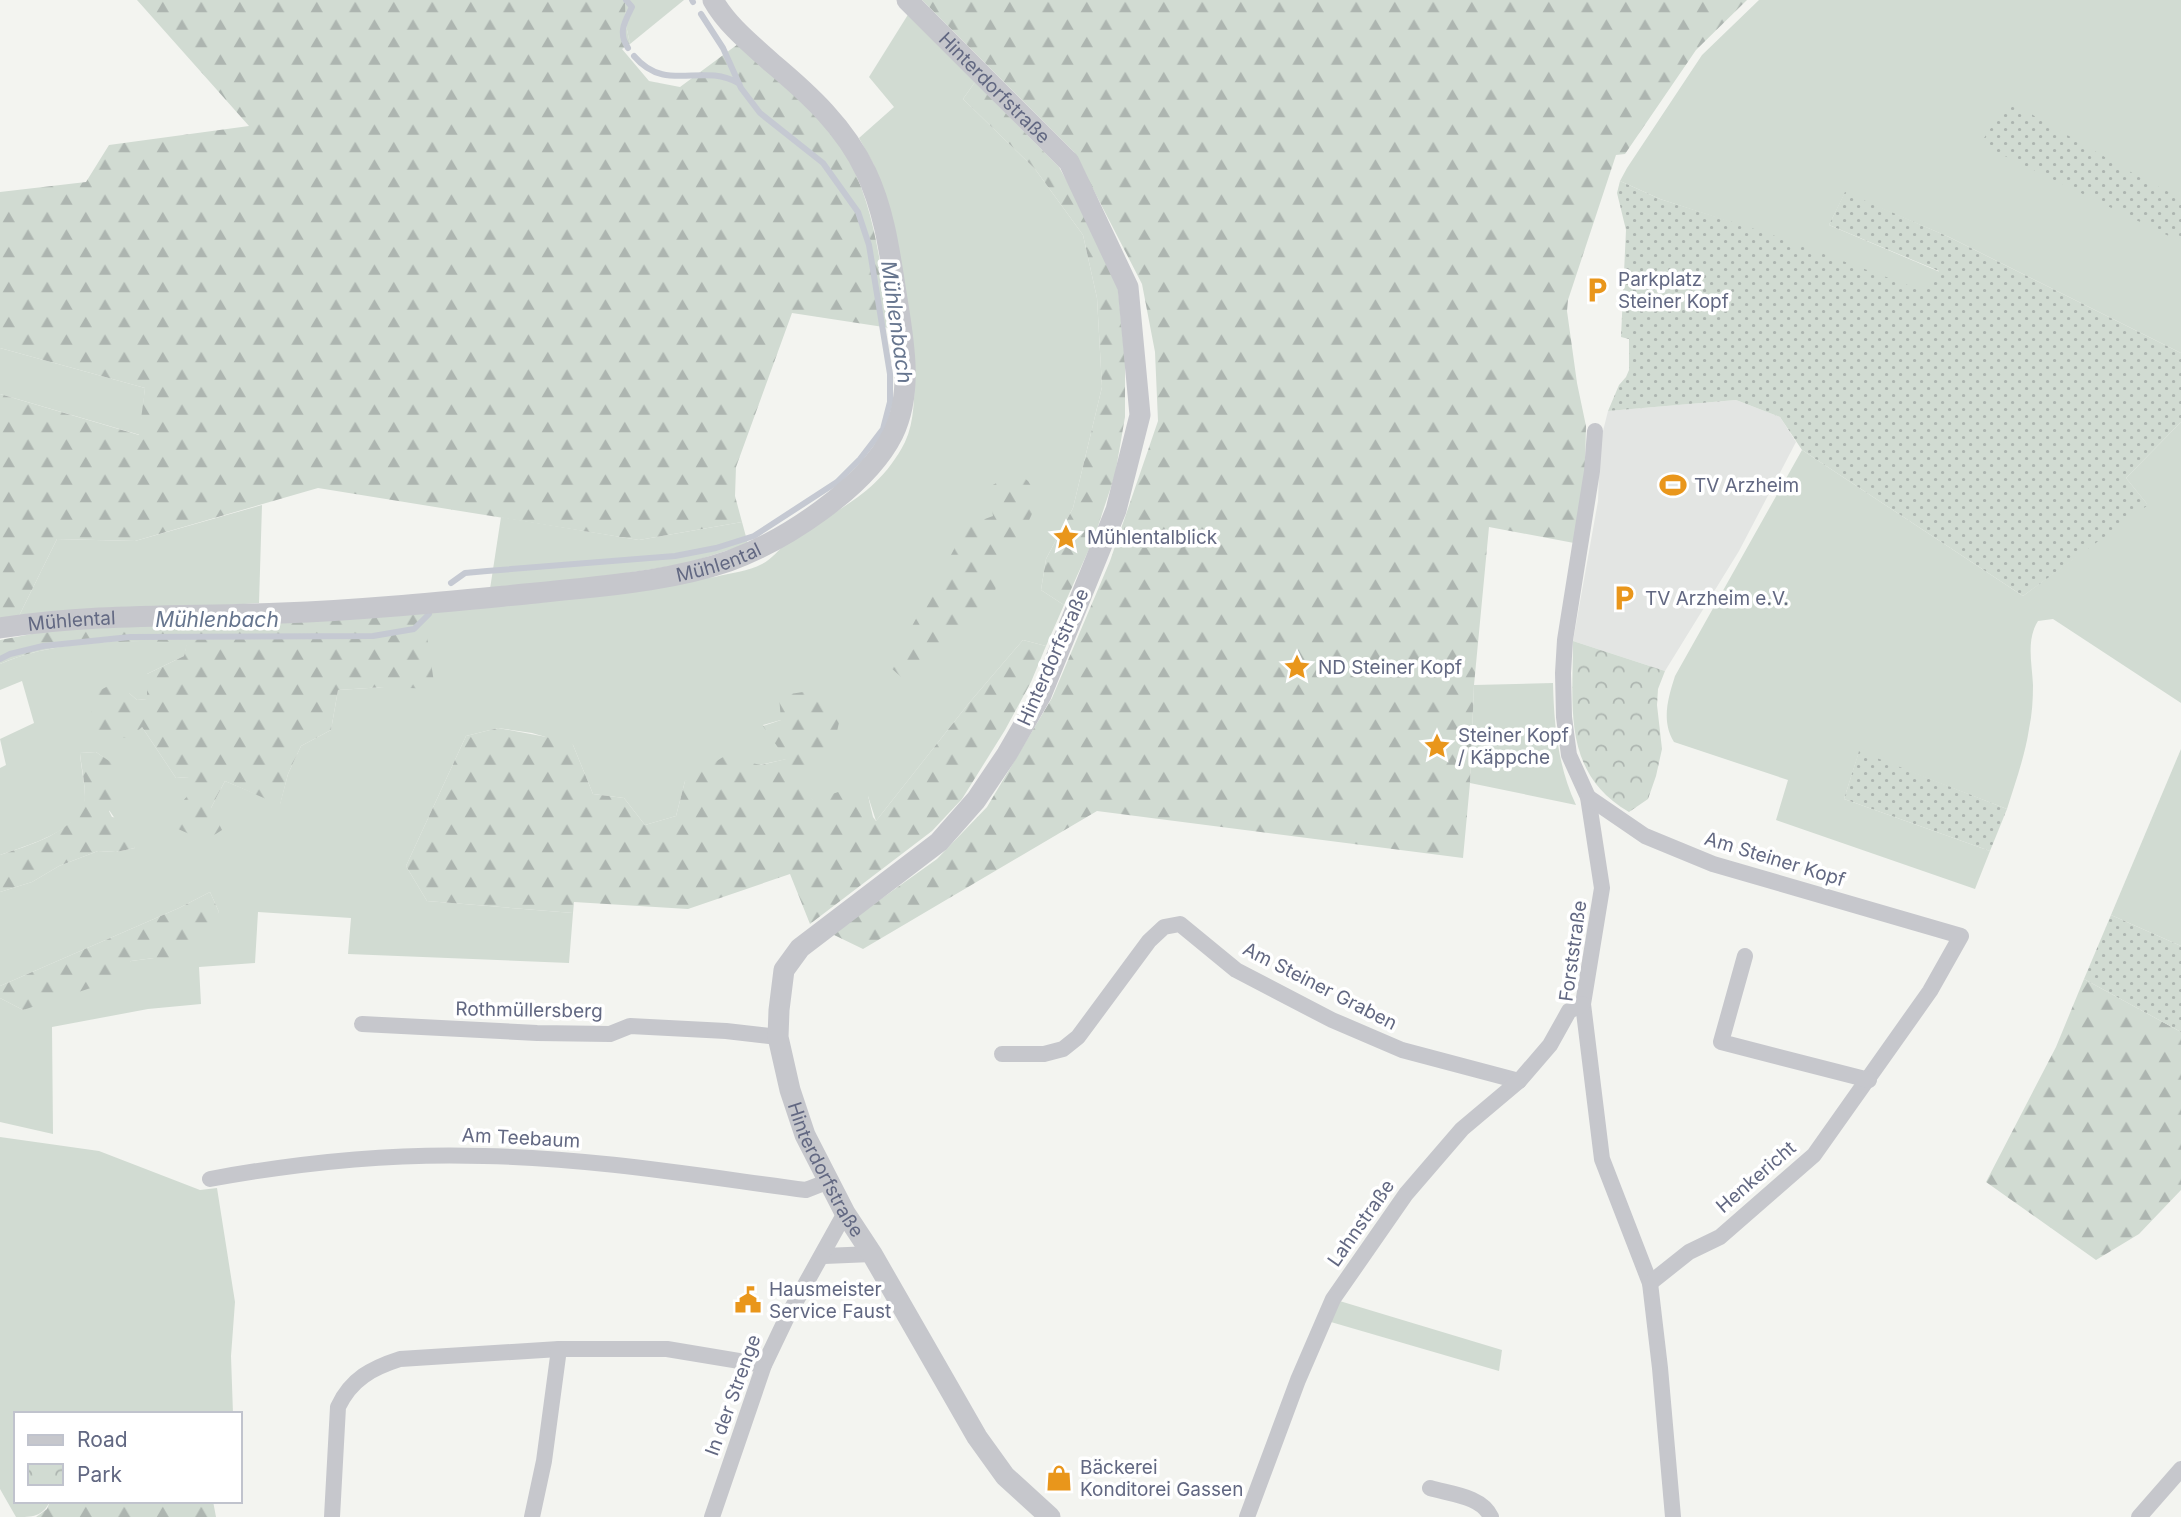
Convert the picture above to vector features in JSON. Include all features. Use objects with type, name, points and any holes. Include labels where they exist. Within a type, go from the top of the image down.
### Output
[{"type":"street","name":"Mühlental","points":[[0,628],[98,617],[324,611],[617,583],[684,572],[730,560],[783,535],[834,500],[886,446],[894,432],[902,404],[905,365],[901,324],[883,220],[866,171],[845,136],[801,88],[738,32],[722,15],[713,0]]},
{"type":"street","name":"Hinterdorfstraße","points":[[907,0],[1069,162],[1128,287],[1140,415],[1116,510],[1102,546],[1041,695],[1007,754],[976,800],[939,842],[800,948],[784,970],[778,1037],[790,1090],[805,1135],[845,1213],[872,1254],[977,1437],[1005,1476],[1050,1517]]},
{"type":"street","name":"Forststraße","points":[[1595,431],[1592,471],[1565,640],[1563,673],[1564,716],[1569,755],[1588,797],[1601,877],[1602,896],[1583,1004],[1602,1159],[1650,1283],[1673,1517]]},
{"type":"street","name":"Am Steiner Kopf","points":[[1588,797],[1645,836],[1713,864],[1961,936]]},
{"type":"street","name":"Am Steiner Graben","points":[[1002,1054],[1044,1054],[1063,1049],[1079,1037],[1149,941],[1164,927],[1181,924],[1236,970],[1332,1020],[1402,1050],[1519,1081]]},
{"type":"street","name":"Henkericht","points":[[1650,1283],[1689,1252],[1720,1237],[1814,1155],[1930,991],[1961,936]]},
{"type":"street","points":[[1745,956],[1721,1042],[1869,1080]]},
{"type":"street","name":"Lahnstraße","points":[[1247,1517],[1298,1380],[1333,1300],[1413,1185],[1462,1129],[1519,1081],[1550,1045],[1569,1011],[1583,1004]]},
{"type":"street","name":"Rothmüllersberg","points":[[362,1024],[610,1034],[630,1026],[726,1031],[778,1037]]},
{"type":"street","name":"Am Teebaum","points":[[210,1179],[281,1166],[481,1156],[603,1164],[806,1190],[829,1181]]},
{"type":"street","name":"In der Strenge","points":[[712,1517],[764,1365],[786,1319],[824,1256],[845,1213]]},
{"type":"street","points":[[824,1256],[872,1254]]},
{"type":"street","points":[[532,1517],[544,1461],[559,1349]]},
{"type":"street","points":[[332,1517],[338,1407],[344,1395],[368,1371],[400,1359],[559,1349],[667,1349],[764,1365]]},
{"type":"street","points":[[2139,1517],[2181,1469]]},
{"type":"street","points":[[1430,1488],[1476,1501],[1484,1506],[1491,1517]]},
{"type":"shaded area","points":[[1736,400],[1780,417],[1796,442],[1739,551],[1665,671],[1573,641],[1598,501],[1600,443],[1608,411]]},
{"type":"green space","points":[[137,0],[625,0],[630,44],[622,49],[649,81],[680,87],[738,44],[822,121],[855,171],[870,214],[890,328],[792,313],[736,467],[735,496],[742,522],[639,540],[318,488],[135,541],[57,539],[18,618],[0,621],[0,394],[139,435],[145,388],[0,348],[0,192],[86,182],[109,145],[249,126]]},
{"type":"green space","points":[[625,0],[684,0],[630,44]]},
{"type":"green space","points":[[922,0],[1747,0],[1696,50],[1625,154],[1616,155],[1568,300],[1567,311],[1577,383],[1586,426],[1585,471],[1574,543],[1489,527],[1474,685],[1470,783],[1463,858],[1097,811],[863,949],[832,934],[937,859],[987,807],[1052,698],[1110,561],[1158,421],[1155,352],[1142,284],[1074,152]]},
{"type":"green space","points":[[1759,0],[2181,0],[2181,353],[1949,237],[1845,193],[1829,225],[1940,272],[1924,292],[1767,234],[1660,199],[1620,181],[1702,55]]},
{"type":"green space","points":[[909,13],[975,82],[963,99],[1035,169],[1083,235],[1097,298],[1102,387],[1073,508],[1046,559],[1041,590],[1064,605],[1046,646],[1023,640],[969,703],[876,821],[868,796],[813,801],[797,778],[805,771],[781,720],[763,725],[787,759],[685,781],[676,816],[645,825],[624,798],[593,794],[573,745],[532,733],[498,728],[466,736],[406,866],[427,901],[573,913],[569,963],[348,954],[351,918],[258,912],[255,963],[199,967],[201,1004],[148,1009],[52,1027],[53,1134],[0,1122],[0,998],[23,1010],[131,961],[154,958],[219,912],[210,892],[0,986],[0,892],[32,882],[59,866],[98,851],[116,852],[135,848],[109,810],[103,757],[96,752],[80,753],[85,797],[82,809],[75,819],[52,835],[0,855],[0,768],[6,765],[0,739],[34,723],[22,681],[0,690],[0,664],[45,650],[92,643],[188,641],[184,656],[147,674],[148,699],[137,700],[129,693],[142,727],[176,778],[189,777],[189,794],[211,808],[225,781],[280,804],[288,774],[301,746],[331,730],[338,690],[384,687],[423,610],[715,577],[745,570],[766,562],[787,543],[853,501],[894,461],[908,434],[913,408],[915,372],[874,165],[859,138],[894,107],[869,77]]},
{"type":"green space","points":[[975,82],[1059,167],[1094,230],[1118,289],[1125,361],[1125,417],[1115,475],[1094,538],[1064,605],[1041,590],[1046,559],[1073,508],[1102,387],[1097,298],[1083,235],[1035,169],[963,99]]},
{"type":"green space","points":[[2009,101],[2141,178],[2181,198],[2181,242],[1980,144]]},
{"type":"green space","points":[[1620,181],[1660,199],[1767,233],[1924,291],[1939,271],[1829,225],[1845,192],[1949,237],[2181,353],[2181,422],[2126,478],[2148,505],[2023,596],[1802,450],[1780,417],[1736,400],[1608,411],[1629,370],[1629,339],[1621,337],[1626,230],[1617,193]]},
{"type":"green space","points":[[0,348],[145,388],[140,435],[0,394]]},
{"type":"green space","points":[[2181,422],[2181,703],[2053,619],[2038,621],[2031,644],[2033,691],[2030,724],[2007,809],[1859,752],[1844,799],[1990,851],[1975,889],[1776,820],[1788,780],[1674,742],[1667,718],[1668,701],[1675,676],[1802,450],[2023,596],[2147,504],[2126,478]]},
{"type":"green space","points":[[1017,472],[1028,481],[1039,499],[1024,531],[1003,559],[990,611],[962,631],[911,686],[890,667],[966,526],[993,516],[989,487]]},
{"type":"green space","points":[[262,505],[259,603],[18,618],[57,539],[135,541]]},
{"type":"green space","points":[[501,517],[639,540],[742,522],[748,544],[684,564],[576,581],[490,589]]},
{"type":"green space","points":[[423,610],[435,689],[384,687],[338,690],[331,730],[301,746],[288,774],[280,805],[225,781],[211,808],[222,830],[205,841],[178,829],[177,808],[189,794],[189,777],[176,778],[142,727],[130,738],[110,737],[91,726],[93,694],[110,685],[129,693],[137,700],[147,699],[147,674],[184,656],[187,642],[92,643],[45,650],[0,664],[0,640],[90,623]]},
{"type":"green space","points":[[1023,640],[1046,646],[1031,682],[1005,730],[962,799],[932,831],[810,924],[790,874],[688,909],[574,902],[573,913],[427,901],[406,866],[466,736],[498,728],[557,739],[563,737],[573,745],[593,794],[624,798],[645,825],[676,816],[685,781],[723,757],[761,765],[786,759],[763,726],[781,720],[779,696],[799,693],[819,694],[842,709],[832,754],[798,778],[813,800],[854,787],[868,796],[876,821],[969,703]]},
{"type":"green space","points":[[1573,641],[1665,671],[1658,689],[1662,749],[1656,776],[1648,799],[1629,812],[1607,796],[1592,778],[1582,758],[1573,714]]},
{"type":"green space","points":[[1553,683],[1558,746],[1576,805],[1470,783],[1474,685]]},
{"type":"green space","points":[[2181,749],[2181,946],[2111,915]]},
{"type":"green space","points":[[1859,751],[2007,809],[1990,851],[1844,799]]},
{"type":"green space","points":[[96,752],[112,763],[118,788],[118,802],[109,811],[112,817],[125,819],[135,848],[116,852],[98,851],[59,866],[32,882],[0,892],[0,855],[49,836],[71,822],[79,813],[85,797],[80,753]]},
{"type":"green space","points":[[210,892],[219,912],[173,966],[154,958],[131,961],[103,984],[23,1010],[0,998],[0,986]]},
{"type":"green space","points":[[2111,915],[2181,946],[2181,1032],[2084,979]]},
{"type":"green space","points":[[2084,979],[2181,1032],[2181,1190],[2139,1234],[2096,1260],[1986,1182],[2056,1047]]},
{"type":"green space","points":[[0,1137],[99,1151],[200,1190],[217,1188],[235,1302],[231,1356],[233,1412],[14,1412],[14,1503],[49,1503],[36,1515],[16,1517],[0,1489]]},
{"type":"green space","points":[[1333,1299],[1502,1350],[1499,1371],[1324,1320]]},
{"type":"green space","points":[[49,1503],[213,1503],[216,1517],[36,1517],[47,1509]]},
{"type":"waterway","name":"Mühlenbach","points":[[626,0],[632,7],[623,33],[628,48]]},
{"type":"waterway","name":"Mühlenbach","points":[[451,583],[465,573],[675,556],[716,548],[754,536],[837,482],[860,459],[883,429],[890,402],[890,374],[869,245],[858,212],[823,163],[760,113],[741,88],[723,48],[701,14]]},
{"type":"waterway","name":"Mühlenbach","points":[[634,56],[646,67],[659,73],[671,76],[711,75],[738,83]]},
{"type":"waterway","name":"Mühlenbach","points":[[0,659],[43,646],[130,637],[373,636],[414,629],[429,614]]},
{"type":"place","name":"Parkplatz Steiner Kopf","points":[[1597,290]]},
{"type":"place","name":"TV Arzheim","points":[[1673,485]]},
{"type":"place","name":"Mühlentalblick","points":[[1066,537]]},
{"type":"place","name":"TV Arzheim e.V.","points":[[1624,598]]},
{"type":"place","name":"ND Steiner Kopf","points":[[1297,667]]},
{"type":"place","name":"Steiner Kopf / Käppche","points":[[1437,746]]},
{"type":"place","name":"Hausmeister Service Faust","points":[[748,1300]]},
{"type":"place","name":"Bäckerei Konditorei Gassen","points":[[1059,1478]]}]
